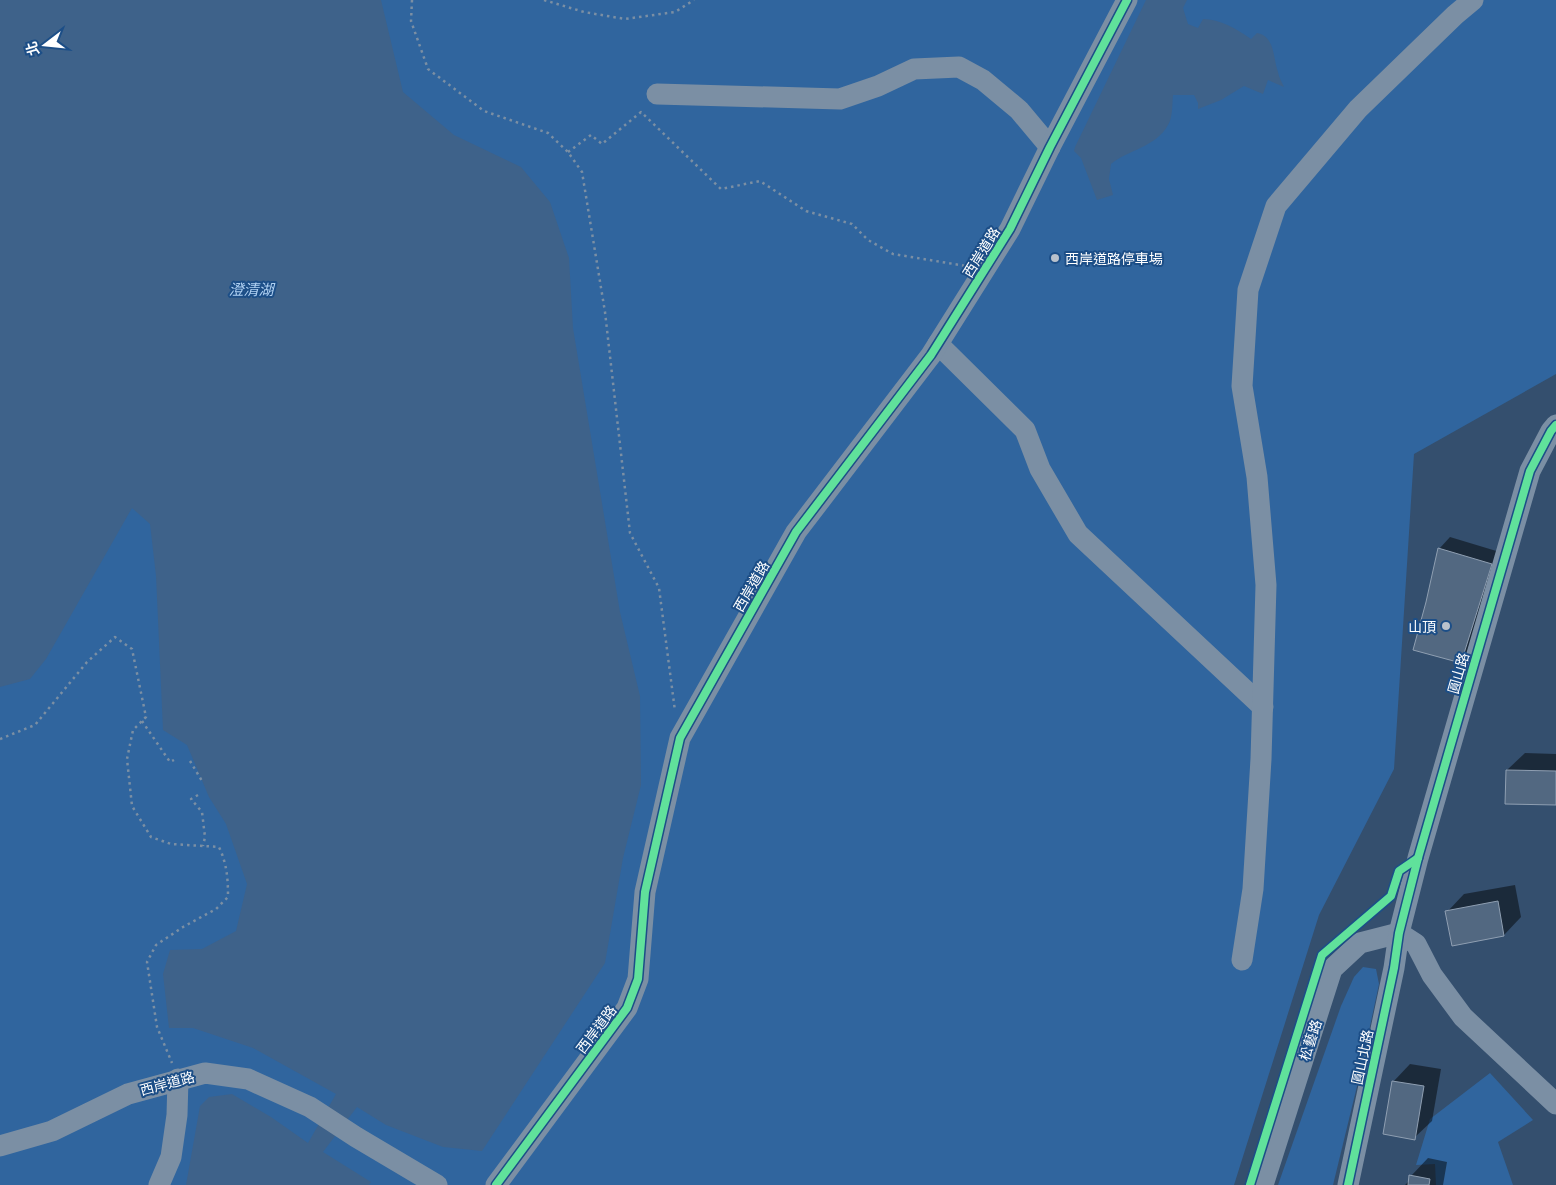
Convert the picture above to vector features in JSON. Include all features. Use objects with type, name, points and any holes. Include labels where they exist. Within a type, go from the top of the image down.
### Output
[{"type":"street","name":"西岸道路","points":[[496,1185],[628,1008],[638,979],[645,892],[680,738],[796,532],[938,344],[1010,229],[1050,147],[1127,0]]},
{"type":"street","points":[[1242,960],[1253,888],[1261,759],[1266,585],[1257,477],[1242,386],[1248,290],[1276,206],[1358,109],[1473,0]]},
{"type":"street","points":[[657,94],[840,99],[878,86],[914,69],[959,67],[983,80],[1019,110],[1050,147]]},
{"type":"street","points":[[938,344],[1025,430],[1040,469],[1078,534],[1263,707]]},
{"type":"street","name":"圓山路","points":[[1398,933],[1530,471],[1556,425]]},
{"type":"street","points":[[1398,933],[1416,944],[1432,975],[1463,1017],[1556,1104]]},
{"type":"street","name":"松藝路","points":[[1263,1185],[1332,968],[1360,943],[1398,933]]},
{"type":"street","name":"圓山北路","points":[[1348,1185],[1394,968],[1398,933]]},
{"type":"street","name":"西岸道路","points":[[0,1146],[52,1131],[128,1094],[205,1073],[248,1079],[310,1107],[437,1185]]},
{"type":"street","points":[[159,1185],[171,1157],[178,1079]]},
{"type":"path","points":[[412,0],[411,21],[428,69],[484,111],[548,133],[568,152],[582,172],[605,312],[630,533],[659,588],[676,718]]},
{"type":"path","points":[[544,0],[584,12],[625,19],[675,12],[694,0]]},
{"type":"path","points":[[568,152],[591,135],[602,144],[641,112],[721,189],[760,181],[806,211],[852,224],[868,240],[893,254],[985,269]]},
{"type":"path","points":[[0,739],[35,725],[87,662],[115,637],[132,650],[146,718],[133,730],[127,759],[132,806],[151,837],[171,844],[219,847],[228,874],[228,897],[216,909],[183,926],[156,945],[147,962],[157,1027],[178,1079]]},
{"type":"path","points":[[142,721],[170,762],[174,760]]},
{"type":"path","points":[[190,761],[202,781]]},
{"type":"path","points":[[198,794],[191,799],[202,812],[205,837],[203,846]]},
{"type":"shaded area","points":[[0,0],[1556,0],[1556,374],[1414,454],[1394,769],[1319,915],[1234,1185],[0,1185]]},
{"type":"shaded area","points":[[1363,967],[1376,969],[1379,984],[1333,1185],[1278,1185],[1341,1006],[1354,977]]},
{"type":"shaded area","points":[[1490,1073],[1533,1120],[1498,1142],[1513,1185],[1436,1185],[1435,1164],[1416,1165],[1430,1119]]},
{"type":"water","name":"澄清湖","points":[[0,0],[381,0],[403,92],[454,135],[521,167],[550,202],[569,258],[573,328],[620,612],[640,696],[641,785],[623,858],[605,963],[482,1151],[443,1147],[386,1125],[357,1107],[323,1152],[371,1182],[369,1185],[186,1185],[200,1106],[209,1097],[232,1094],[271,1117],[308,1143],[336,1094],[253,1048],[193,1028],[169,1028],[163,974],[170,950],[202,949],[236,931],[247,884],[226,824],[209,797],[187,745],[163,730],[156,576],[150,524],[132,508],[46,659],[30,679],[0,687]]},
{"type":"water","points":[[1146,0],[1187,0],[1183,8],[1188,24],[1198,28],[1203,19],[1209,19],[1228,25],[1251,39],[1257,33],[1263,35],[1270,43],[1284,87],[1268,80],[1263,94],[1244,86],[1221,100],[1198,109],[1198,103],[1194,95],[1173,95],[1171,118],[1163,132],[1149,143],[1111,164],[1109,179],[1113,195],[1097,200],[1081,158],[1074,151]]},
{"type":"building","name":"山頂","points":[[1438,548],[1492,564],[1461,663],[1413,650]]},
{"type":"building","points":[[1506,770],[1556,771],[1556,805],[1505,804]]},
{"type":"building","points":[[1498,901],[1504,936],[1452,946],[1445,911]]},
{"type":"building","points":[[1392,1081],[1424,1086],[1415,1140],[1383,1134]]},
{"type":"building","points":[[1409,1175],[1430,1179],[1429,1185],[1408,1185]]},
{"type":"cycle path","points":[[496,1185],[627,1008],[638,979],[645,892],[680,738],[796,532],[931,355],[1010,229],[1050,147],[1127,0]]},
{"type":"cycle path","points":[[1348,1185],[1394,968],[1399,933],[1418,858],[1530,471],[1556,425]]},
{"type":"cycle path","points":[[1250,1185],[1322,955],[1391,896],[1399,871],[1418,858]]},
{"type":"place","name":"西岸道路停車場","points":[[1055,258]]},
{"type":"place","name":"山頂","points":[[1446,626]]}]
